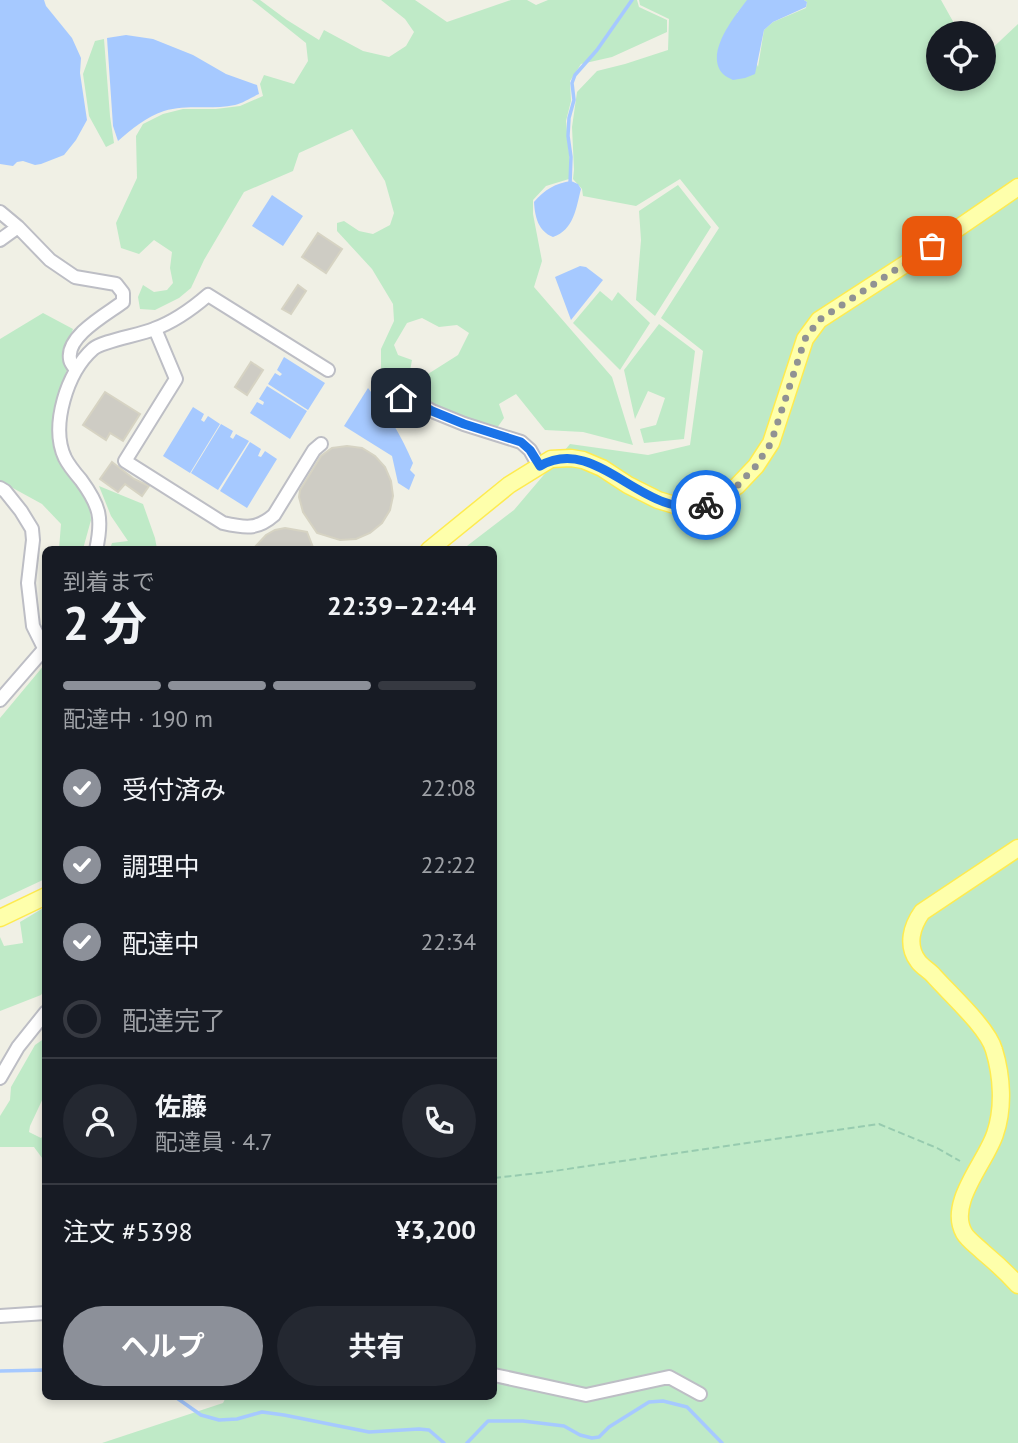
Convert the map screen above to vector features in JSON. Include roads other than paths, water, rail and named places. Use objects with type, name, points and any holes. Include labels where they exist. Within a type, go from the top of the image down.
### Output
[{"type":"main road","points":[[434,546],[509,485],[551,459],[583,460],[658,500],[678,506],[696,507],[710,503],[737,486],[755,467],[771,443],[805,339],[819,320],[1018,187]]},
{"type":"main road","points":[[1018,848],[922,912],[914,924],[911,939],[919,962],[987,1033],[994,1047],[1001,1092],[996,1133],[964,1194],[960,1221],[970,1240],[1018,1285]]},
{"type":"main road","points":[[0,918],[42,898]]},
{"type":"street","points":[[0,212],[50,260],[75,277],[116,284],[123,293],[123,302],[78,335],[72,345],[70,359],[75,369]]},
{"type":"street","points":[[0,240],[18,227]]},
{"type":"street","points":[[97,546],[100,533],[99,510],[91,493],[66,461],[60,446],[60,425],[67,386],[75,369],[95,347],[155,329],[195,306],[208,295],[328,370]]},
{"type":"street","points":[[155,329],[176,379],[125,461],[223,523],[256,526],[265,523],[274,515],[314,450],[321,444]]},
{"type":"street","points":[[401,398],[409,398],[464,424],[521,442],[540,466]]},
{"type":"street","points":[[0,488],[21,511],[32,529],[28,583],[33,626],[42,642]]},
{"type":"street","points":[[0,700],[42,651]]},
{"type":"street","points":[[0,1078],[18,1047],[42,1017]]},
{"type":"street","points":[[0,1316],[42,1313]]},
{"type":"street","points":[[497,1376],[586,1395],[669,1377],[700,1394]]},
{"type":"water","points":[[0,0],[44,0],[72,38],[81,58],[80,73],[87,120],[64,155],[41,164],[23,161],[13,166],[0,164]]},
{"type":"water","points":[[747,0],[807,2],[806,7],[773,22],[764,30],[755,74],[733,80],[723,74],[718,66],[717,56],[723,36]]},
{"type":"water","points":[[126,35],[153,39],[193,55],[226,74],[257,85],[259,94],[235,105],[164,111],[145,120],[118,141],[113,126],[107,38]]},
{"type":"water","points":[[571,181],[581,189],[575,211],[566,229],[553,237],[538,223],[534,202],[551,188]]},
{"type":"water","points":[[272,195],[303,216],[283,246],[252,226]]},
{"type":"water","points":[[580,266],[586,267],[603,280],[571,320],[555,277]]},
{"type":"water","points":[[284,357],[325,383],[308,410],[268,384],[275,373],[280,376],[282,374],[277,370]]},
{"type":"water","points":[[267,386],[307,411],[290,439],[250,413],[257,402],[263,405],[264,402],[259,399]]},
{"type":"water","points":[[368,388],[393,424],[413,463],[410,470],[415,475],[409,490],[398,483],[392,456],[344,426]]},
{"type":"water","points":[[193,407],[204,414],[201,420],[204,422],[208,416],[220,424],[190,473],[163,456]]},
{"type":"water","points":[[221,424],[233,431],[230,437],[233,439],[236,434],[249,441],[218,490],[191,473]]},
{"type":"water","points":[[250,442],[261,449],[258,456],[261,457],[265,451],[277,459],[247,508],[220,491]]},
{"type":"waterway","points":[[570,184],[571,157],[568,136],[574,100],[572,83],[575,75],[597,50],[632,0]]},
{"type":"waterway","points":[[0,1371],[42,1370]]},
{"type":"waterway","points":[[180,1400],[201,1415],[219,1420],[237,1419],[262,1412],[369,1432],[429,1430],[444,1443]]},
{"type":"waterway","points":[[467,1443],[488,1421],[523,1421],[564,1426],[580,1435],[599,1437],[609,1427],[649,1402],[663,1401],[687,1407],[722,1443]]}]
